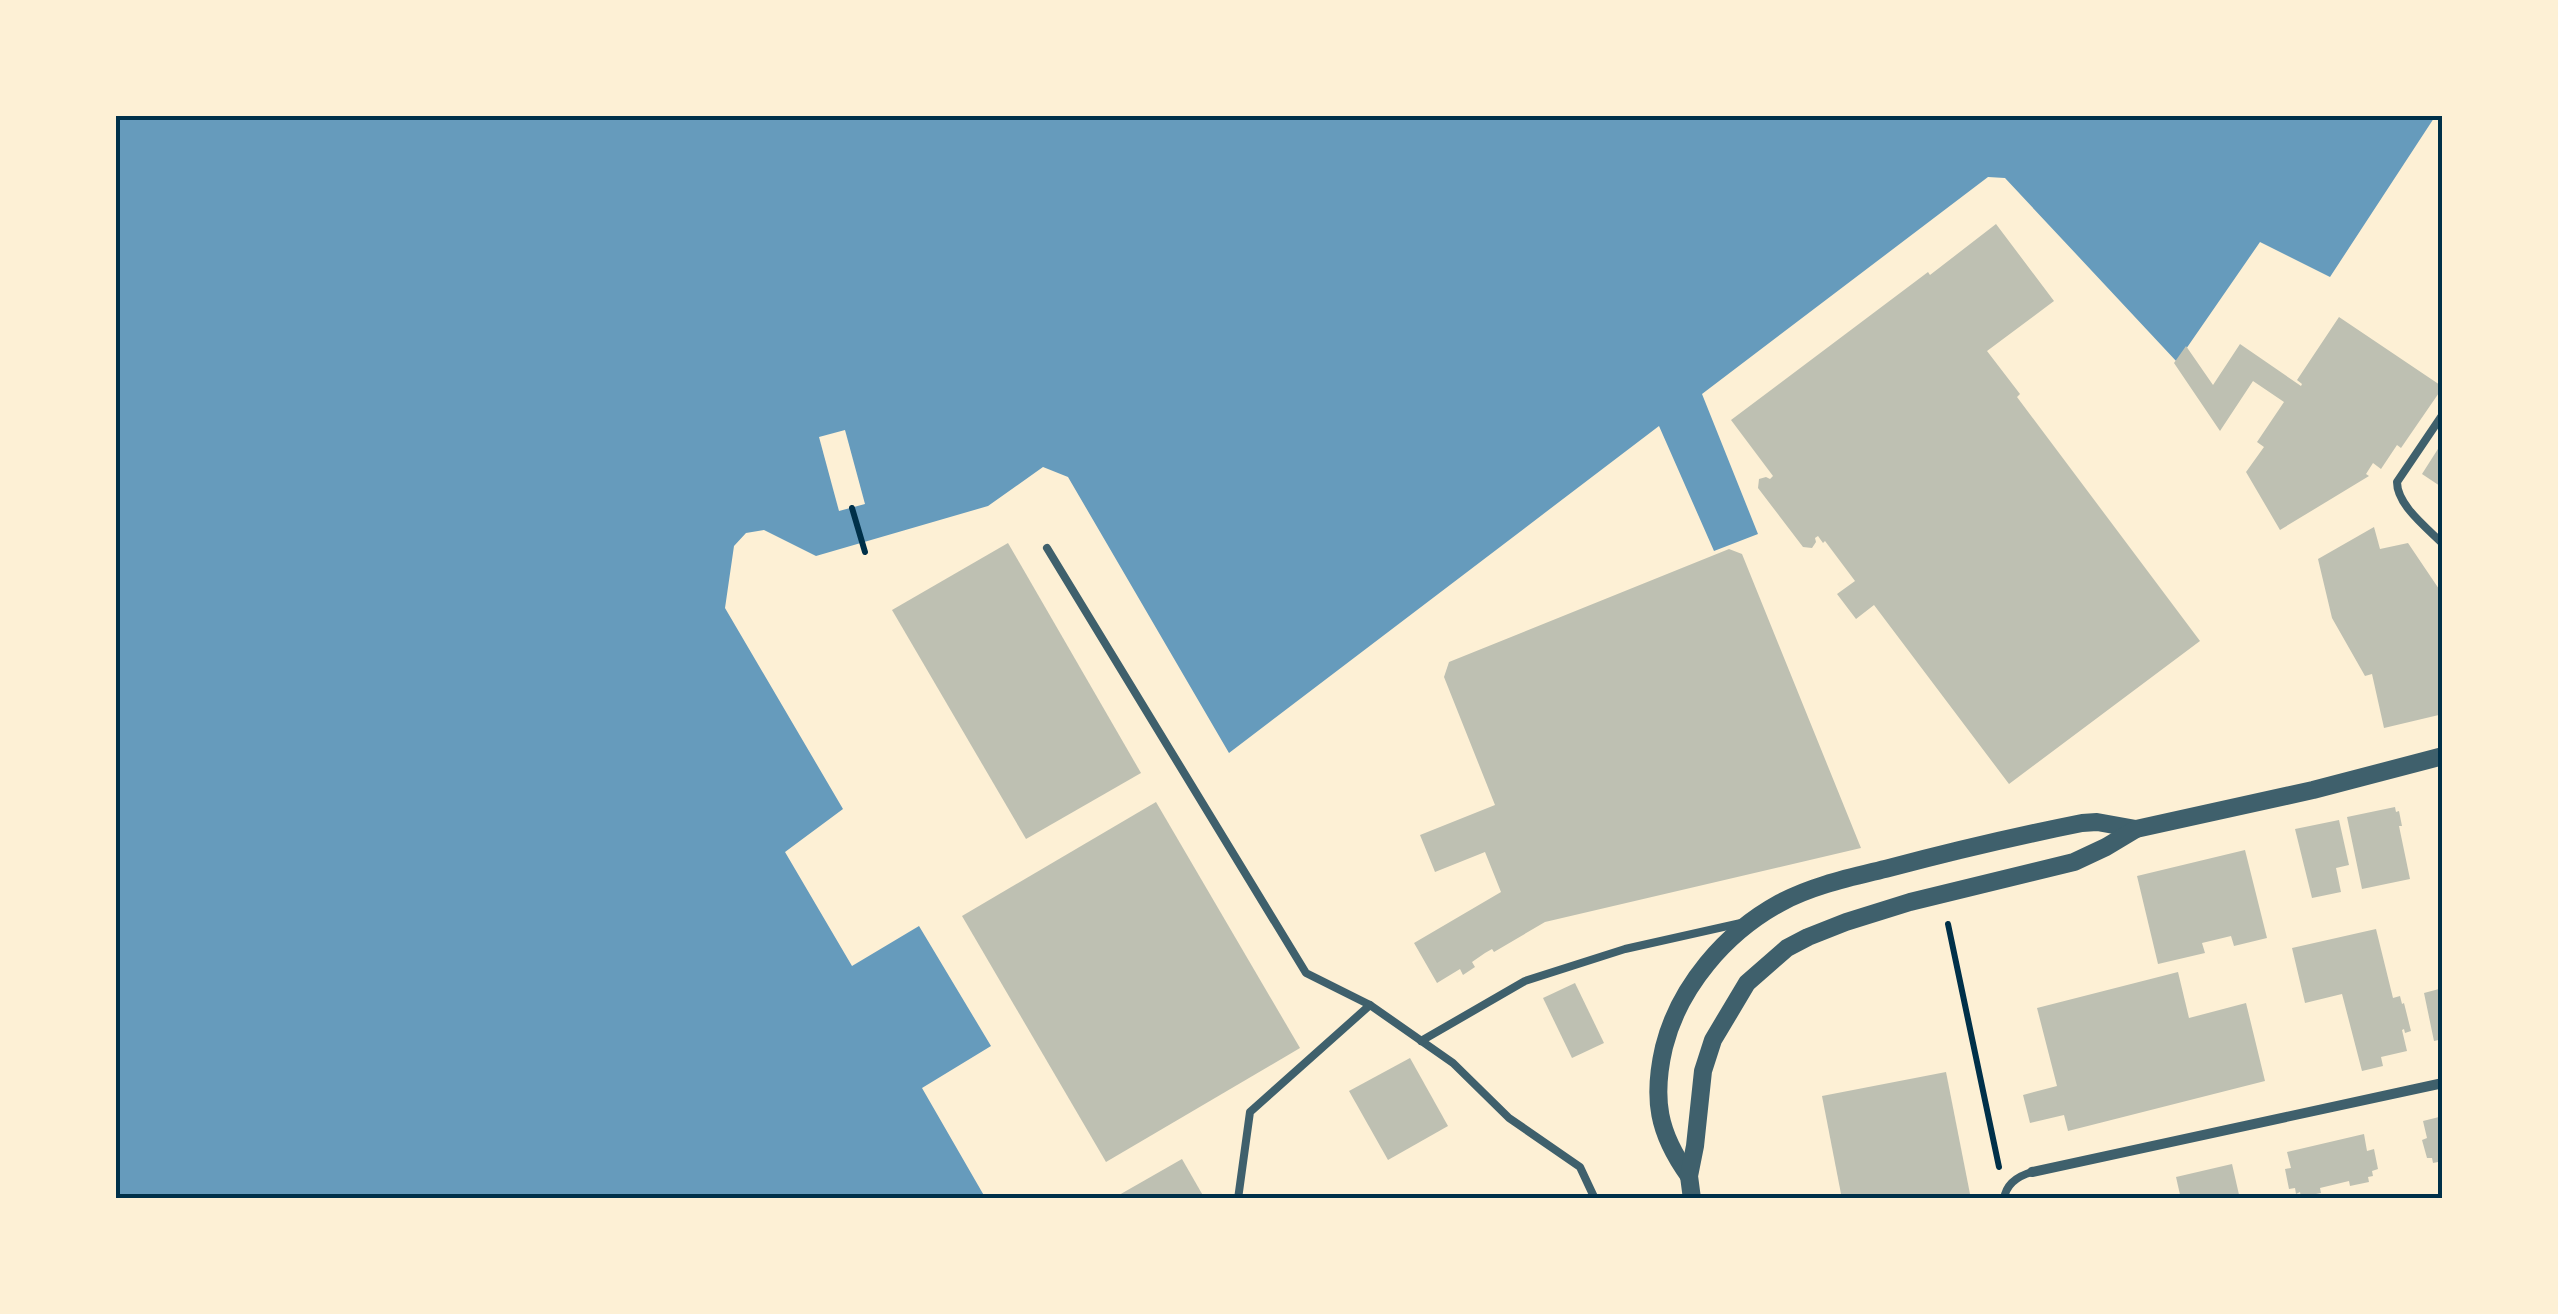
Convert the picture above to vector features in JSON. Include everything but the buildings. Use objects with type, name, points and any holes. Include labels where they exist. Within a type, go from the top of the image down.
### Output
[{"type":"street","points":[[1692,1199],[1689,1176],[1703,1071],[1713,1040],[1748,983],[1787,948],[1846,922],[1910,902],[2074,862],[2136,829],[2313,790],[2443,756]]},
{"type":"street","points":[[1689,1176],[1673,1154],[1659,1118],[1658,1074],[1668,1031],[1682,1000],[1732,937],[1780,903],[1809,890],[1924,859],[2082,823],[2136,829]]},
{"type":"street","points":[[2032,1172],[2443,1083]]},
{"type":"lane","points":[[2443,414],[2396,488],[2401,500],[2443,544]]},
{"type":"lane","points":[[1048,548],[1306,973],[1370,1005],[1453,1062],[1509,1118],[1580,1168],[1596,1199]]},
{"type":"lane","points":[[1421,1041],[1525,981],[1625,948],[1755,920]]},
{"type":"lane","points":[[1238,1199],[1250,1112],[1370,1005]]},
{"type":"lane","points":[[2004,1195],[2012,1182],[2032,1172]]},
{"type":"path","points":[[852,508],[864,552]]},
{"type":"path","points":[[1948,924],[2004,1195]]},
{"type":"water","points":[[115,115],[2436,115],[2330,277],[2260,242],[2177,362],[2005,178],[1988,177],[1702,394],[1758,534],[1714,551],[1659,426],[1229,753],[1068,477],[1043,467],[988,506],[816,556],[764,530],[746,533],[734,546],[725,608],[843,809],[785,852],[852,966],[919,926],[991,1046],[922,1088],[986,1199],[115,1199]]},
{"type":"pier","points":[[845,430],[865,504],[839,511],[819,437]]}]
